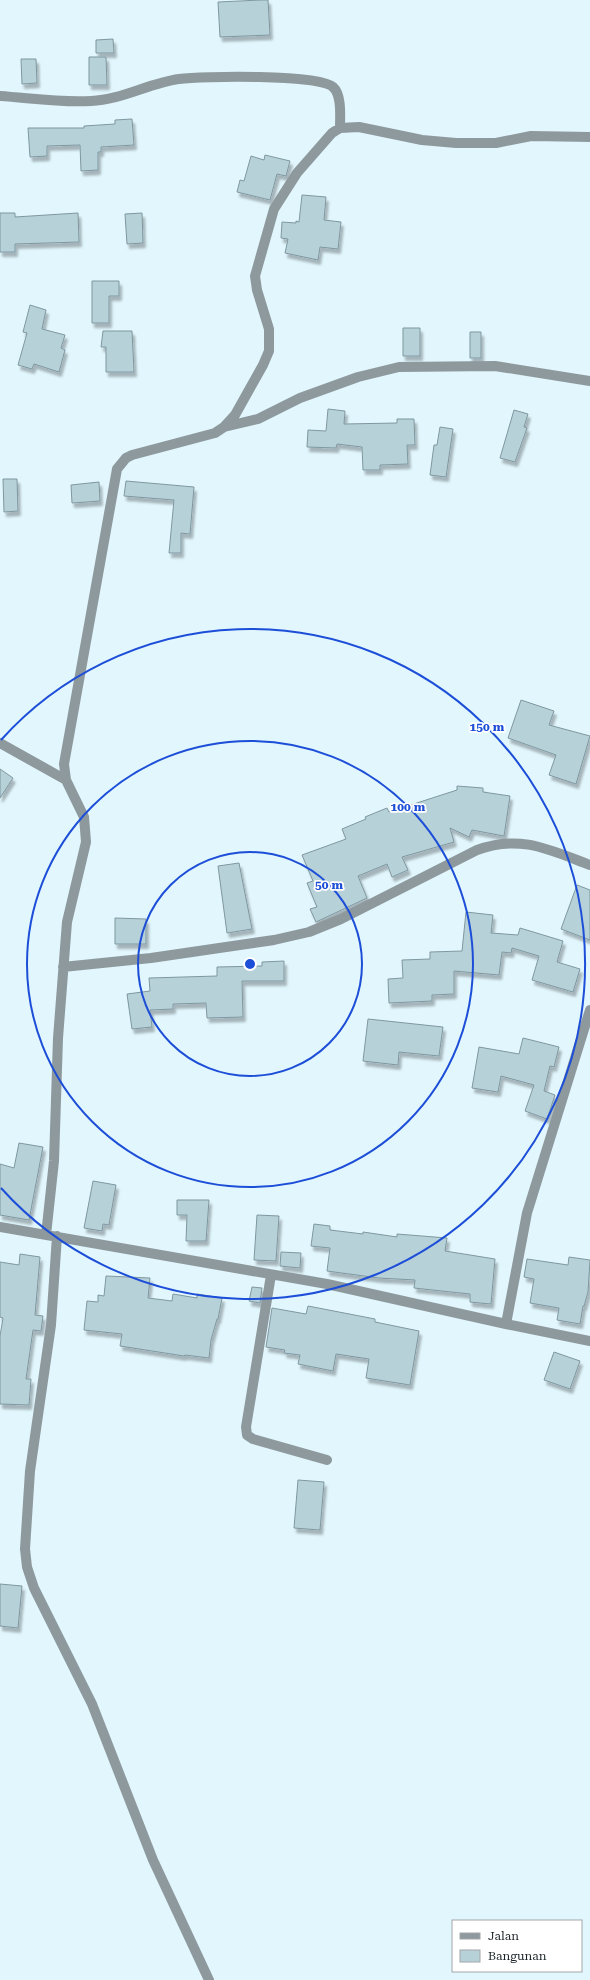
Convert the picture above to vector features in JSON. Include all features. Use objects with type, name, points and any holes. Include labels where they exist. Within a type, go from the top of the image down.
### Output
[{"type":"street","points":[[0,96],[92,101],[107,99],[179,79],[286,78],[312,81],[330,85],[334,88],[339,101],[340,128]]},
{"type":"street","points":[[46,1235],[54,1161],[58,1038],[67,922],[86,842],[84,817],[66,780],[64,764],[117,469],[120,464],[132,455],[214,433],[224,427],[236,415],[269,351],[269,329],[257,290],[256,276],[274,209],[297,173],[332,133],[340,128],[359,127],[422,140],[456,143],[496,143],[531,136],[590,137]]},
{"type":"street","points":[[224,427],[258,420],[300,398],[358,377],[399,367],[494,366],[590,381]]},
{"type":"street","points":[[0,743],[66,780]]},
{"type":"street","points":[[63,967],[151,958],[274,940],[309,932],[341,919],[477,850],[491,845],[510,842],[525,843],[590,865]]},
{"type":"street","points":[[506,1324],[527,1213],[590,1010]]},
{"type":"street","points":[[0,1227],[327,1284],[506,1324],[590,1340]]},
{"type":"street","points":[[57,1236],[51,1325],[30,1471],[26,1549],[27,1567],[34,1588],[92,1704],[153,1860],[209,1980]]},
{"type":"street","points":[[272,1275],[246,1427],[247,1435],[253,1439],[327,1460]]},
{"type":"building","points":[[268,0],[270,35],[220,37],[218,2]]},
{"type":"building","points":[[113,39],[114,53],[96,53],[96,40]]},
{"type":"building","points":[[89,57],[106,57],[107,85],[89,85]]},
{"type":"building","points":[[21,59],[36,59],[37,83],[22,84]]},
{"type":"building","points":[[132,119],[134,145],[101,147],[101,152],[98,152],[98,170],[81,171],[80,145],[47,146],[47,156],[30,157],[28,128],[84,128],[84,126],[115,124],[115,120]]},
{"type":"building","points":[[265,155],[290,161],[286,176],[277,174],[270,200],[237,192],[240,180],[244,181],[251,156],[264,160]]},
{"type":"building","points":[[302,195],[326,197],[324,220],[341,222],[338,249],[320,247],[318,260],[285,253],[288,239],[281,238],[282,222],[299,222]]},
{"type":"building","points":[[0,213],[15,213],[15,217],[78,213],[79,242],[15,244],[15,252],[0,252]]},
{"type":"building","points":[[142,213],[143,243],[127,244],[125,214]]},
{"type":"building","points":[[92,281],[119,281],[119,296],[109,296],[109,323],[92,323]]},
{"type":"building","points":[[30,305],[46,310],[42,329],[65,335],[61,348],[65,350],[59,372],[34,364],[32,369],[18,365],[27,333],[23,332]]},
{"type":"building","points":[[403,328],[420,328],[420,356],[403,356]]},
{"type":"building","points":[[103,331],[132,331],[134,372],[106,372],[106,347],[101,347]]},
{"type":"building","points":[[470,332],[481,332],[481,358],[470,358]]},
{"type":"building","points":[[328,409],[345,411],[344,424],[397,423],[397,419],[414,419],[415,445],[407,445],[408,464],[380,465],[380,470],[363,470],[362,447],[337,444],[336,448],[307,447],[308,430],[326,431]]},
{"type":"building","points":[[514,410],[528,414],[524,427],[527,428],[515,462],[500,458]]},
{"type":"building","points":[[440,427],[453,429],[446,477],[430,475],[434,445],[437,445]]},
{"type":"building","points":[[3,479],[17,479],[18,511],[4,512]]},
{"type":"building","points":[[126,481],[194,487],[190,534],[181,533],[181,553],[169,553],[174,500],[124,496]]},
{"type":"building","points":[[99,482],[100,501],[72,503],[71,485]]},
{"type":"building","points":[[521,700],[554,711],[549,725],[590,736],[576,784],[549,775],[556,755],[508,738]]},
{"type":"building","points":[[0,769],[13,778],[0,798]]},
{"type":"building","points":[[457,786],[483,788],[483,792],[510,796],[504,836],[472,830],[469,837],[450,828],[454,842],[402,857],[408,870],[392,877],[387,864],[358,876],[367,898],[316,922],[310,909],[317,907],[307,883],[313,881],[302,855],[346,839],[342,829],[366,819],[365,817],[387,808],[389,812],[457,790]]},
{"type":"building","points":[[239,863],[252,929],[227,933],[218,866]]},
{"type":"building","points":[[577,885],[590,890],[590,940],[561,929]]},
{"type":"building","points":[[466,912],[493,915],[491,933],[518,935],[520,928],[563,941],[557,962],[580,969],[573,992],[532,980],[539,956],[512,948],[511,953],[502,952],[499,975],[454,971],[454,994],[432,995],[432,1001],[389,1003],[388,979],[403,978],[402,960],[430,959],[430,952],[462,951]]},
{"type":"building","points":[[115,918],[146,919],[146,944],[115,944]]},
{"type":"building","points":[[284,961],[284,981],[242,981],[243,1017],[207,1018],[206,1003],[173,1004],[173,1009],[150,1010],[152,1027],[132,1029],[127,994],[150,991],[149,978],[217,976],[217,967],[262,966],[262,962]]},
{"type":"building","points":[[368,1019],[443,1027],[439,1056],[399,1052],[398,1065],[363,1061]]},
{"type":"building","points":[[523,1038],[559,1047],[554,1067],[550,1066],[544,1091],[555,1095],[547,1119],[525,1111],[534,1085],[501,1076],[498,1092],[472,1088],[479,1047],[519,1054]]},
{"type":"building","points":[[19,1143],[43,1147],[29,1220],[0,1215],[0,1164],[14,1168]]},
{"type":"building","points":[[93,1181],[116,1185],[109,1225],[103,1224],[102,1231],[84,1228]]},
{"type":"building","points":[[177,1200],[209,1200],[206,1241],[186,1241],[187,1215],[177,1215]]},
{"type":"building","points":[[257,1215],[279,1216],[276,1261],[254,1260]]},
{"type":"building","points":[[314,1224],[330,1226],[330,1230],[363,1234],[363,1232],[397,1237],[397,1234],[447,1238],[445,1251],[495,1259],[491,1304],[470,1302],[470,1294],[414,1288],[415,1280],[379,1278],[327,1271],[330,1248],[311,1246]]},
{"type":"building","points":[[281,1252],[301,1253],[300,1268],[280,1266]]},
{"type":"building","points":[[20,1254],[40,1257],[35,1315],[43,1316],[41,1331],[33,1330],[26,1379],[31,1379],[29,1405],[0,1404],[0,1336],[3,1318],[0,1317],[0,1262],[19,1265]]},
{"type":"building","points":[[569,1257],[590,1260],[588,1292],[583,1306],[580,1324],[557,1320],[559,1308],[530,1303],[534,1279],[524,1277],[527,1259],[568,1265]]},
{"type":"building","points":[[106,1276],[150,1278],[148,1298],[172,1301],[173,1294],[197,1298],[197,1294],[222,1298],[218,1319],[211,1340],[209,1358],[184,1356],[120,1346],[122,1334],[84,1330],[87,1301],[98,1302],[98,1295],[104,1296]]},
{"type":"building","points":[[252,1287],[262,1288],[260,1303],[249,1301]]},
{"type":"building","points":[[308,1306],[375,1319],[375,1322],[419,1331],[410,1385],[366,1378],[369,1359],[336,1354],[333,1371],[298,1364],[300,1355],[284,1353],[285,1350],[266,1347],[272,1308],[306,1314]]},
{"type":"building","points":[[554,1352],[580,1361],[570,1389],[544,1380]]},
{"type":"building","points":[[298,1480],[324,1482],[320,1530],[294,1528]]},
{"type":"building","points":[[0,1584],[22,1586],[18,1628],[0,1626]]}]
